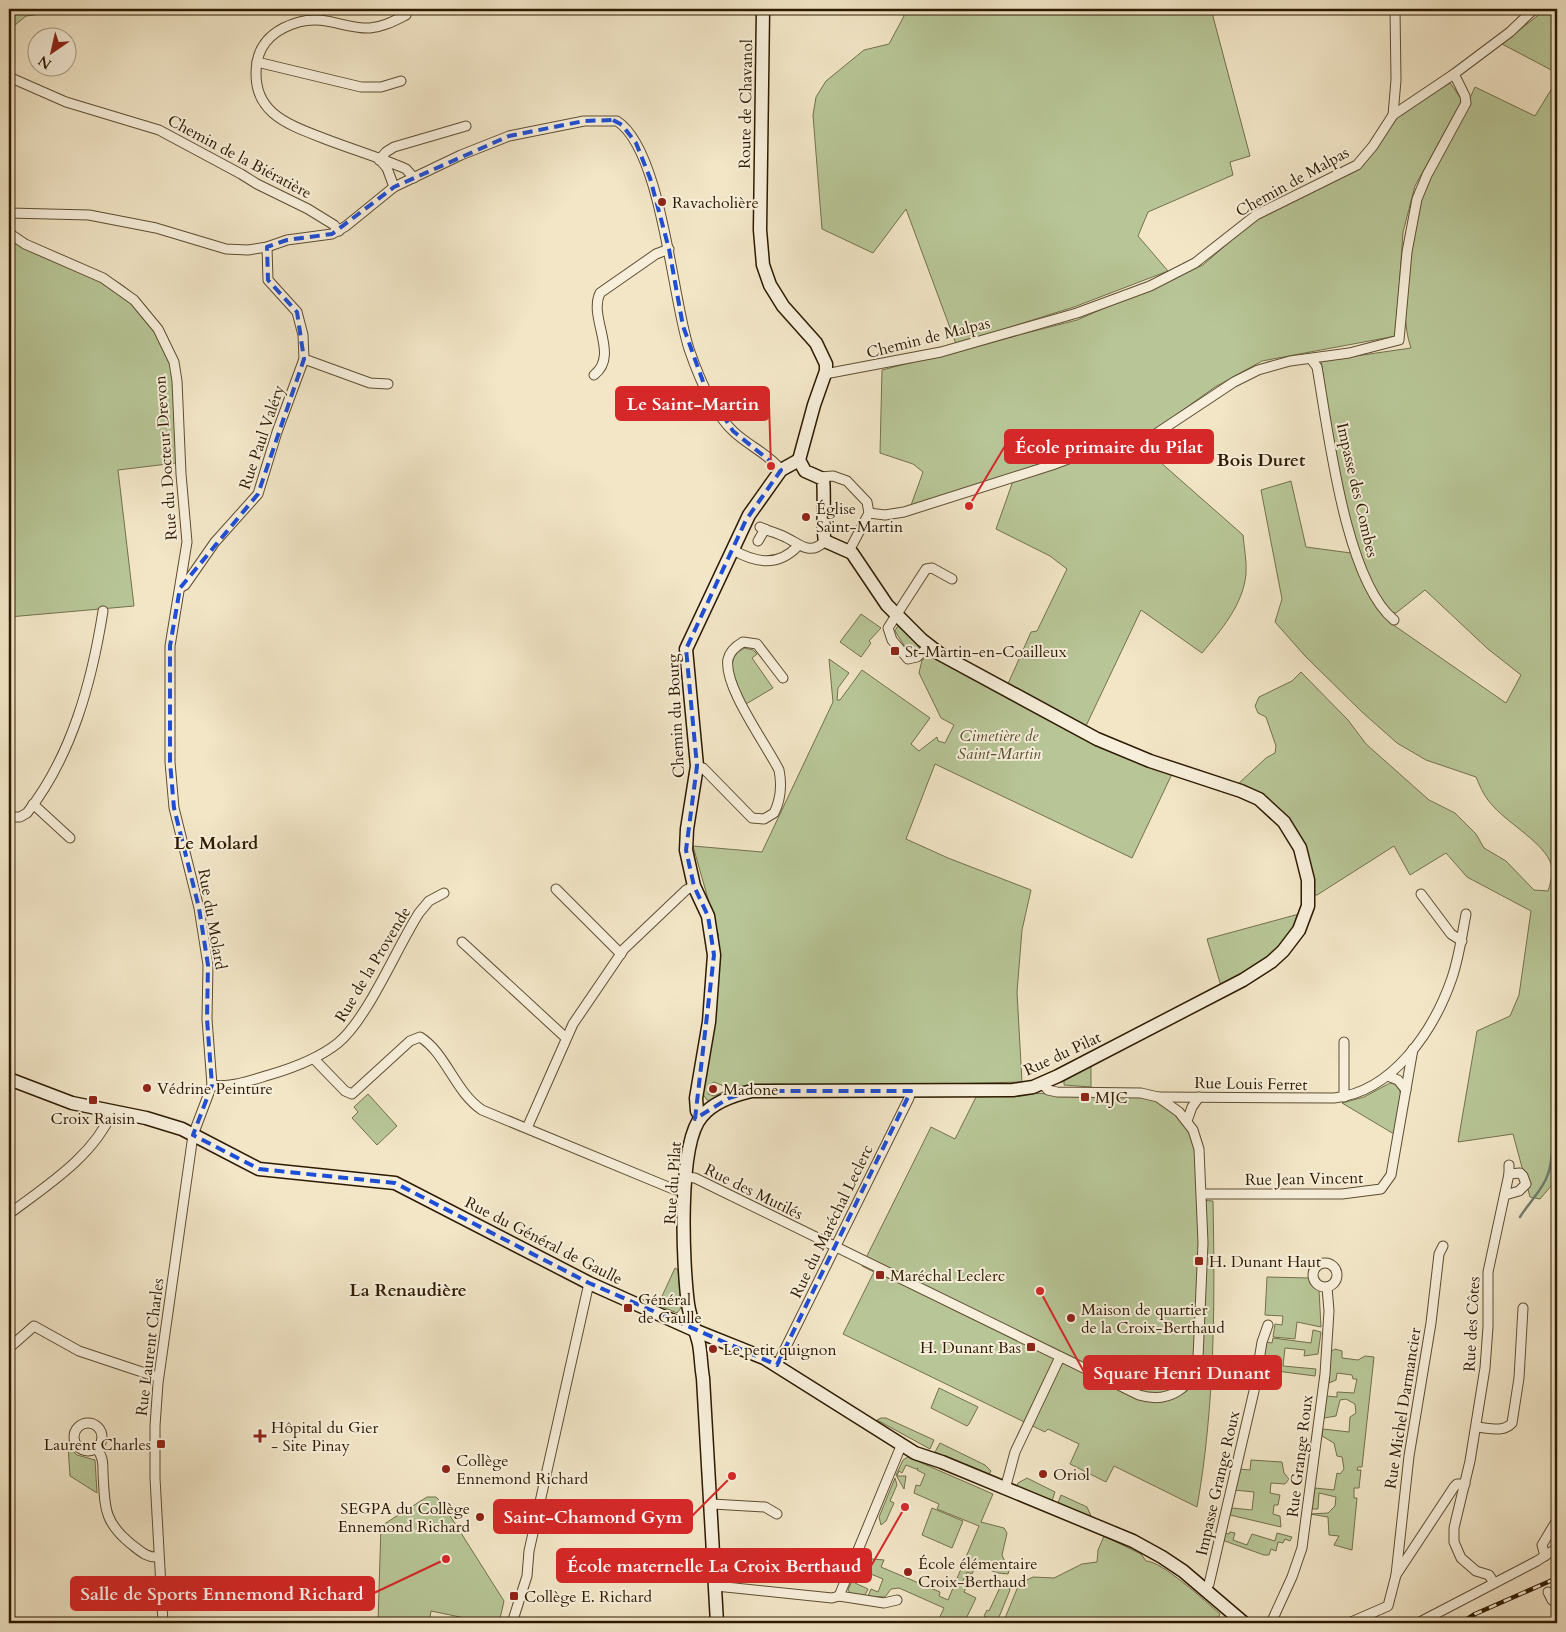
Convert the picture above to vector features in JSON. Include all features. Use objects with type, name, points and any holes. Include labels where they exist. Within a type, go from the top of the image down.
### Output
[{"type":"street","name":"Route de Chavanol","points":[[763,9],[760,230],[763,265],[770,285],[783,306],[820,350],[826,364],[825,374]]},
{"type":"street","points":[[1393,114],[1396,80],[1395,9]]},
{"type":"street","name":"Chemin de Malpas","points":[[825,374],[941,352],[1077,313],[1150,286],[1206,257],[1256,215],[1357,165],[1373,146],[1393,114],[1454,74],[1510,32],[1534,9]]},
{"type":"street","points":[[406,15],[370,28],[321,20],[300,22],[272,36],[261,47],[257,62],[257,84],[260,96],[276,116],[289,125],[406,169],[414,178]]},
{"type":"street","points":[[257,62],[366,88],[380,87],[401,81]]},
{"type":"street","points":[[869,513],[885,515],[904,512],[1052,466],[1108,444],[1142,443],[1248,374],[1271,366],[1349,353],[1399,340],[1407,252],[1417,199],[1427,175],[1467,99],[1454,74]]},
{"type":"street","name":"Chemin de la Biératière","points":[[9,77],[66,102],[162,131],[257,184],[308,209],[334,225],[339,231]]},
{"type":"street","points":[[9,214],[89,215],[156,228],[226,250],[248,250],[267,247],[287,240],[325,236],[339,231],[394,187],[461,155],[509,136],[584,121],[613,120],[622,125],[629,133],[642,155],[669,248],[683,326],[705,387],[733,432],[782,470]]},
{"type":"street","points":[[380,160],[386,152],[394,147],[466,126]]},
{"type":"street","points":[[380,160],[388,168],[394,187]]},
{"type":"street","name":"Rue du Docteur Drevon","points":[[9,233],[26,244],[103,278],[119,289],[147,314],[168,346],[178,381],[181,474],[187,542],[180,588]]},
{"type":"street","name":"Rue Paul Valéry","points":[[180,588],[215,542],[258,494],[277,432],[304,359],[303,335],[297,312],[268,280],[267,247]]},
{"type":"street","points":[[594,376],[604,362],[598,303],[600,293],[656,254],[669,248]]},
{"type":"street","points":[[304,359],[370,383],[388,384]]},
{"type":"street","name":"Impasse des Combes","points":[[1311,359],[1317,367],[1335,469],[1353,550],[1377,597],[1394,620]]},
{"type":"street","points":[[820,476],[823,479],[825,489],[823,535],[825,541],[850,551],[869,513],[867,502],[852,484],[835,476],[820,476],[805,470],[799,460],[814,405],[825,374]]},
{"type":"street","name":"Chemin du Bourg","points":[[701,1117],[697,1111],[696,1098],[709,1022],[714,955],[708,916],[694,886],[689,868],[687,836],[697,766],[686,649],[748,515],[782,470],[799,460]]},
{"type":"street","points":[[758,541],[762,528],[783,536],[798,546],[813,548],[825,541]]},
{"type":"street","points":[[733,550],[747,558],[765,562],[775,560],[798,546]]},
{"type":"street","name":"Rue du Pilat","points":[[717,1623],[712,1504],[702,1378],[699,1346],[686,1287],[686,1177],[690,1140],[701,1117],[729,1098],[752,1091],[1013,1090],[1042,1084],[1234,984],[1271,962],[1293,938],[1306,913],[1309,893],[1305,865],[1294,836],[1284,822],[1259,799],[1241,791],[1150,761],[1097,739],[966,669],[929,646],[897,615],[877,591],[850,551]]},
{"type":"street","points":[[929,646],[911,660],[904,656],[889,634],[890,624],[926,569],[932,568],[952,579]]},
{"type":"street","name":"Rue du Molard","points":[[180,588],[170,646],[170,762],[174,808],[199,908],[208,965],[206,1018],[212,1085],[193,1135]]},
{"type":"street","points":[[9,817],[27,813],[56,766],[81,710],[92,673],[104,611]]},
{"type":"street","points":[[697,766],[703,768],[752,818],[764,819],[774,813],[780,797],[779,770],[734,689],[728,672],[728,657],[732,650],[743,642],[757,644],[783,678]]},
{"type":"street","points":[[33,804],[70,838]]},
{"type":"street","points":[[527,1128],[566,1038],[622,954],[632,941],[686,890],[694,886]]},
{"type":"street","points":[[556,889],[622,954]]},
{"type":"street","name":"Rue de la Provende","points":[[212,1085],[253,1080],[314,1059],[345,1036],[366,1005],[419,913],[429,902],[444,893]]},
{"type":"street","points":[[1421,894],[1451,934],[1462,941]]},
{"type":"street","name":"Rue Louis Ferret","points":[[1042,1084],[1048,1090],[1057,1092],[1141,1093],[1158,1097],[1344,1097],[1369,1089],[1388,1076],[1414,1048],[1443,1000],[1452,979],[1462,941],[1466,914]]},
{"type":"street","points":[[462,942],[566,1038]]},
{"type":"street","points":[[314,1059],[344,1091],[352,1094],[410,1041],[420,1037],[433,1048],[453,1080],[475,1105],[673,1190],[685,1192]]},
{"type":"street","points":[[1344,1042],[1344,1097]]},
{"type":"street","name":"Rue Jean Vincent","points":[[1202,1194],[1342,1194],[1381,1188],[1390,1175],[1414,1048]]},
{"type":"street","points":[[1388,1076],[1398,1080],[1406,1090]]},
{"type":"street","name":"Rue du Général de Gaulle","points":[[9,1079],[72,1103],[164,1123],[193,1135],[259,1169],[395,1183],[589,1283],[694,1330],[754,1353],[776,1365],[901,1446],[1133,1541],[1174,1564],[1244,1623]]},
{"type":"street","name":"Rue du Maréchal Leclerc","points":[[776,1365],[909,1098],[910,1091]]},
{"type":"street","points":[[1158,1097],[1187,1120],[1192,1107],[1199,1097]]},
{"type":"street","points":[[9,1214],[76,1161],[106,1125],[112,1112]]},
{"type":"street","name":"Rue des Mutilés","points":[[686,1177],[695,1178],[1060,1357],[1149,1398],[1171,1396],[1188,1384],[1194,1375],[1198,1358],[1202,1277],[1202,1194],[1199,1148],[1193,1130],[1187,1120]]},
{"type":"street","name":"Rue Laurent Charles","points":[[164,1623],[158,1557],[155,1454],[158,1383],[193,1135]]},
{"type":"street","name":"Rue des Côtes","points":[[1494,1583],[1489,1576],[1468,1565],[1456,1550],[1454,1528],[1465,1484],[1485,1368],[1488,1272],[1509,1169],[1520,1173],[1526,1180],[1526,1184],[1519,1191],[1505,1195]]},
{"type":"street","name":"Rue Michel Darmancier","points":[[1396,1575],[1409,1456],[1431,1323],[1439,1254],[1443,1246]]},
{"type":"street","points":[[512,1623],[522,1598],[529,1569],[530,1545],[589,1283]]},
{"type":"street","name":"Rue Grange Roux","points":[[1271,1623],[1292,1577],[1302,1548],[1325,1374],[1329,1311],[1327,1286]]},
{"type":"street","points":[[1476,1427],[1499,1430],[1512,1423],[1519,1378],[1523,1308]]},
{"type":"street","name":"Impasse Grange Roux","points":[[1205,1590],[1209,1584],[1254,1391],[1262,1342],[1268,1325]]},
{"type":"street","points":[[9,1348],[34,1326],[79,1351],[154,1376]]},
{"type":"street","points":[[1005,1489],[1015,1452],[1060,1357]]},
{"type":"street","points":[[839,1596],[901,1446]]},
{"type":"street","points":[[96,1448],[102,1457],[105,1508],[110,1523],[119,1534],[141,1552],[158,1557]]},
{"type":"street","points":[[1349,1623],[1388,1606],[1396,1575],[1454,1487],[1458,1484],[1465,1484]]},
{"type":"street","points":[[712,1504],[765,1507],[777,1514]]},
{"type":"street","points":[[1545,1556],[1542,1545],[1557,1520]]},
{"type":"street","points":[[1418,1623],[1557,1548]]},
{"type":"street","points":[[716,1586],[832,1598],[839,1596],[884,1603],[897,1600]]},
{"type":"street","points":[[1548,1592],[1552,1600],[1557,1602]]},
{"type":"highlighted area","points":[[613,120],[622,125],[636,143],[650,178],[669,249],[683,326],[705,387],[733,431],[781,470],[746,520],[686,649],[697,766],[686,850],[694,886],[708,916],[714,955],[695,1119],[729,1098],[752,1091],[911,1091],[777,1365],[589,1283],[395,1183],[259,1169],[193,1135],[212,1085],[207,1019],[208,965],[199,908],[174,808],[170,762],[170,646],[180,588],[258,494],[304,359],[297,312],[268,280],[267,247],[287,240],[332,234],[394,187],[509,136],[584,121]]},
{"type":"green space","points":[[9,9],[78,9],[26,16],[9,30]]},
{"type":"green space","points":[[901,9],[1211,9],[1250,156],[1230,162],[1233,175],[1148,212],[1138,236],[1168,271],[1074,307],[956,344],[906,209],[873,253],[822,229],[813,115],[816,97],[826,81],[864,50],[889,44],[904,16]]},
{"type":"green space","points":[[1546,9],[1557,9],[1557,73],[1502,44]]},
{"type":"green space","points":[[1557,80],[1557,1179],[1540,1199],[1530,1197],[1513,1134],[1458,1142],[1477,1031],[1510,1016],[1519,995],[1531,911],[1467,877],[1446,853],[1410,875],[1394,846],[1317,895],[1314,895],[1301,840],[1237,785],[1266,758],[1275,753],[1276,746],[1266,717],[1258,713],[1255,706],[1259,697],[1292,681],[1301,672],[1348,720],[1366,744],[1429,800],[1455,813],[1476,834],[1484,848],[1506,861],[1534,890],[1548,891],[1552,871],[1547,856],[1534,841],[1491,804],[1483,793],[1476,777],[1426,760],[1397,743],[1362,712],[1305,656],[1275,622],[1282,599],[1261,490],[1291,481],[1306,547],[1351,553],[1364,579],[1392,624],[1506,703],[1521,675],[1488,649],[1425,590],[1396,613],[1390,612],[1379,597],[1355,549],[1336,459],[1321,361],[1411,348],[1406,322],[1407,286],[1412,238],[1420,201],[1438,157],[1475,87],[1535,116]]},
{"type":"green space","points":[[1450,83],[1462,100],[1415,186],[1403,232],[1396,336],[1262,361],[1215,387],[1145,437],[1113,439],[910,508],[923,472],[913,464],[880,453],[882,370],[1077,320],[1203,265],[1255,220],[1357,168],[1393,119]]},
{"type":"green space","points":[[9,238],[82,264],[123,286],[139,299],[152,314],[171,350],[181,390],[183,423],[183,437],[176,463],[118,470],[134,606],[9,617]]},
{"type":"green space","points":[[1117,445],[1143,447],[1243,535],[1246,574],[1241,596],[1236,607],[1202,653],[1141,610],[1085,728],[1007,686],[1031,632],[1037,631],[1067,569],[1050,556],[996,529],[1013,481],[1062,466]]},
{"type":"green space","points":[[861,614],[881,628],[869,641],[871,643],[861,657],[840,642]]},
{"type":"green space","points":[[901,626],[920,646],[917,650],[907,650],[895,631],[897,627]]},
{"type":"green space","points":[[745,648],[753,650],[757,654],[752,658],[773,688],[746,704],[733,674],[732,666],[733,659]]},
{"type":"green space","name":"Cimetière de Saint-Martin","points":[[930,655],[1172,774],[1132,858],[935,764],[906,839],[948,858],[1031,890],[1022,930],[1017,992],[1022,1082],[859,1086],[773,1084],[731,1089],[714,1082],[709,1085],[708,1094],[714,1096],[725,1091],[726,1094],[712,1101],[707,1100],[702,1093],[707,1074],[720,963],[718,934],[693,846],[762,852],[833,702],[829,659],[849,673],[838,688],[837,700],[840,700],[862,670],[930,718],[911,744],[919,751],[937,737],[938,741],[945,743],[954,725],[941,718],[919,673],[922,660]]},
{"type":"green space","points":[[1299,914],[1293,928],[1268,958],[1221,986],[1207,939]]},
{"type":"green space","points":[[1091,1065],[1091,1087],[1064,1085],[1064,1079]]},
{"type":"green space","points":[[1390,1083],[1398,1085],[1401,1095],[1394,1134],[1342,1103],[1364,1097]]},
{"type":"green space","points":[[1025,1093],[1138,1096],[1156,1101],[1178,1115],[1195,1140],[1198,1200],[1213,1201],[1214,1278],[1210,1393],[1203,1469],[1197,1507],[1114,1466],[1106,1482],[1070,1464],[1079,1444],[1048,1429],[1045,1432],[843,1334],[874,1272],[862,1266],[931,1127],[955,1139],[976,1097],[1012,1096]]},
{"type":"green space","points":[[368,1094],[397,1126],[377,1145],[352,1118],[358,1112],[354,1107]]},
{"type":"green space","points":[[675,1268],[678,1270],[681,1308],[677,1313],[658,1305]]},
{"type":"green space","points":[[1267,1277],[1309,1278],[1313,1286],[1319,1290],[1321,1327],[1297,1322],[1295,1339],[1273,1337],[1275,1324],[1282,1325],[1283,1316],[1265,1315]]},
{"type":"green space","points":[[1313,1330],[1321,1332],[1318,1354],[1304,1356],[1305,1350],[1285,1348],[1283,1366],[1316,1369],[1315,1376],[1261,1369],[1266,1342],[1272,1343],[1273,1338],[1311,1343]]},
{"type":"green space","points":[[1335,1349],[1342,1351],[1342,1358],[1358,1360],[1365,1356],[1374,1357],[1362,1467],[1358,1467],[1357,1470],[1361,1470],[1359,1488],[1354,1488],[1354,1498],[1357,1498],[1352,1550],[1334,1545],[1339,1536],[1329,1535],[1328,1517],[1310,1514],[1328,1513],[1335,1506],[1336,1497],[1319,1493],[1318,1509],[1312,1509],[1315,1488],[1334,1490],[1337,1473],[1340,1474],[1344,1469],[1342,1457],[1337,1456],[1334,1443],[1322,1436],[1323,1429],[1349,1432],[1350,1417],[1356,1413],[1355,1404],[1346,1399],[1340,1400],[1336,1416],[1324,1418],[1326,1396],[1337,1397],[1337,1392],[1354,1393],[1357,1379],[1353,1379],[1352,1375],[1337,1373],[1336,1380],[1329,1383],[1330,1352]]},
{"type":"green space","points":[[939,1388],[978,1407],[967,1426],[931,1408]]},
{"type":"green space","points":[[886,1418],[934,1440],[930,1449],[877,1420]]},
{"type":"green space","points":[[940,1443],[985,1465],[991,1471],[989,1474],[935,1452]]},
{"type":"green space","points":[[68,1446],[77,1455],[95,1460],[97,1493],[70,1476]]},
{"type":"green space","points":[[908,1457],[993,1494],[981,1522],[1004,1528],[1007,1533],[1002,1555],[1009,1571],[1008,1574],[998,1573],[976,1565],[972,1574],[967,1572],[962,1583],[967,1585],[964,1592],[976,1598],[964,1623],[955,1619],[946,1623],[937,1623],[944,1608],[899,1588],[891,1589],[885,1597],[868,1596],[871,1589],[878,1592],[883,1579],[861,1570],[855,1583],[868,1589],[865,1595],[851,1594],[848,1590],[862,1558],[884,1560],[881,1567],[940,1592],[939,1596],[948,1600],[979,1526],[937,1509],[939,1504],[914,1493],[916,1485],[920,1486],[925,1474],[917,1470],[918,1468],[906,1465],[902,1473],[899,1471],[897,1476],[906,1476],[904,1489],[896,1475],[903,1460]]},
{"type":"green space","points":[[1251,1460],[1282,1462],[1284,1473],[1289,1479],[1285,1484],[1271,1483],[1270,1493],[1280,1495],[1278,1505],[1274,1505],[1273,1514],[1280,1516],[1281,1527],[1230,1515],[1232,1508],[1252,1510],[1254,1492],[1234,1490],[1239,1469],[1250,1470]]},
{"type":"green space","points":[[895,1478],[897,1485],[890,1501],[894,1503],[886,1521],[881,1525],[879,1517]]},
{"type":"green space","points":[[1027,1478],[1055,1492],[1052,1501],[1017,1486],[1018,1483]]},
{"type":"green space","points":[[1061,1495],[1087,1507],[1092,1518],[1058,1503]]},
{"type":"green space","points":[[427,1497],[436,1497],[442,1503],[504,1601],[499,1623],[489,1623],[431,1611],[429,1623],[378,1623],[381,1526]]},
{"type":"green space","points":[[932,1508],[963,1521],[952,1548],[922,1535]]},
{"type":"green space","points":[[1230,1532],[1235,1533],[1233,1540],[1247,1545],[1252,1534],[1275,1541],[1277,1533],[1292,1537],[1290,1541],[1285,1539],[1283,1543],[1278,1542],[1276,1551],[1271,1549],[1269,1555],[1264,1555],[1222,1540],[1224,1533],[1229,1534]]},
{"type":"green space","points":[[1104,1536],[1141,1554],[1146,1561],[1162,1568],[1184,1583],[1220,1614],[1216,1623],[1003,1623],[1019,1584],[1033,1577],[1054,1578],[1082,1564],[1097,1562],[1098,1550]]},
{"type":"green space","points":[[1003,1581],[1008,1584],[1010,1590],[997,1622],[984,1616],[987,1610],[989,1611]]},
{"type":"waterway","points":[[1557,1055],[1553,1076],[1557,1099]]},
{"type":"waterway","points":[[1520,1217],[1546,1180],[1557,1132]]},
{"type":"railway","points":[[1461,1623],[1475,1614],[1557,1578]]},
{"type":"place","name":"Ravacholière","points":[[662,202]]},
{"type":"place","name":"Le Saint-Martin","points":[[771,466]]},
{"type":"place","name":"École primaire du Pilat","points":[[969,506]]},
{"type":"place","name":"Église Saint-Martin","points":[[806,517]]},
{"type":"place","name":"St-Martin-en-Coailleux","points":[[895,651]]},
{"type":"place","name":"Védrine Peinture","points":[[147,1088]]},
{"type":"place","name":"Madone","points":[[713,1089]]},
{"type":"place","name":"MJC","points":[[1085,1097]]},
{"type":"place","name":"Croix Raisin","points":[[93,1100]]},
{"type":"place","name":"H. Dunant Haut","points":[[1199,1261]]},
{"type":"place","name":"Maréchal Leclerc","points":[[880,1275]]},
{"type":"place","name":"Square Henri Dunant","points":[[1040,1291]]},
{"type":"place","name":"Général de Gaulle","points":[[628,1308]]},
{"type":"place","name":"Maison de quartier de la Croix-Berthaud","points":[[1071,1318]]},
{"type":"place","name":"H. Dunant Bas","points":[[1031,1347]]},
{"type":"place","name":"Le petit quignon","points":[[713,1349]]},
{"type":"place","name":"Hôpital du Gier - Site Pinay","points":[[260,1436]]},
{"type":"place","name":"Laurent Charles","points":[[161,1444]]},
{"type":"place","name":"Collège Ennemond Richard","points":[[446,1469]]},
{"type":"place","name":"Oriol","points":[[1043,1474]]},
{"type":"place","name":"Saint-Chamond Gym","points":[[732,1476]]},
{"type":"place","name":"École maternelle La Croix Berthaud","points":[[905,1507]]},
{"type":"place","name":"SEGPA du Collège Ennemond Richard","points":[[480,1517]]},
{"type":"place","name":"Salle de Sports Ennemond Richard","points":[[446,1559]]},
{"type":"place","name":"École élémentaire Croix-Berthaud","points":[[908,1572]]},
{"type":"place","name":"Collège E. Richard","points":[[514,1596]]},
{"type":"district","name":"Bois Duret","points":[[1261,460]]},
{"type":"district","name":"Le Molard","points":[[216,843]]},
{"type":"district","name":"La Renaudière","points":[[408,1290]]}]
